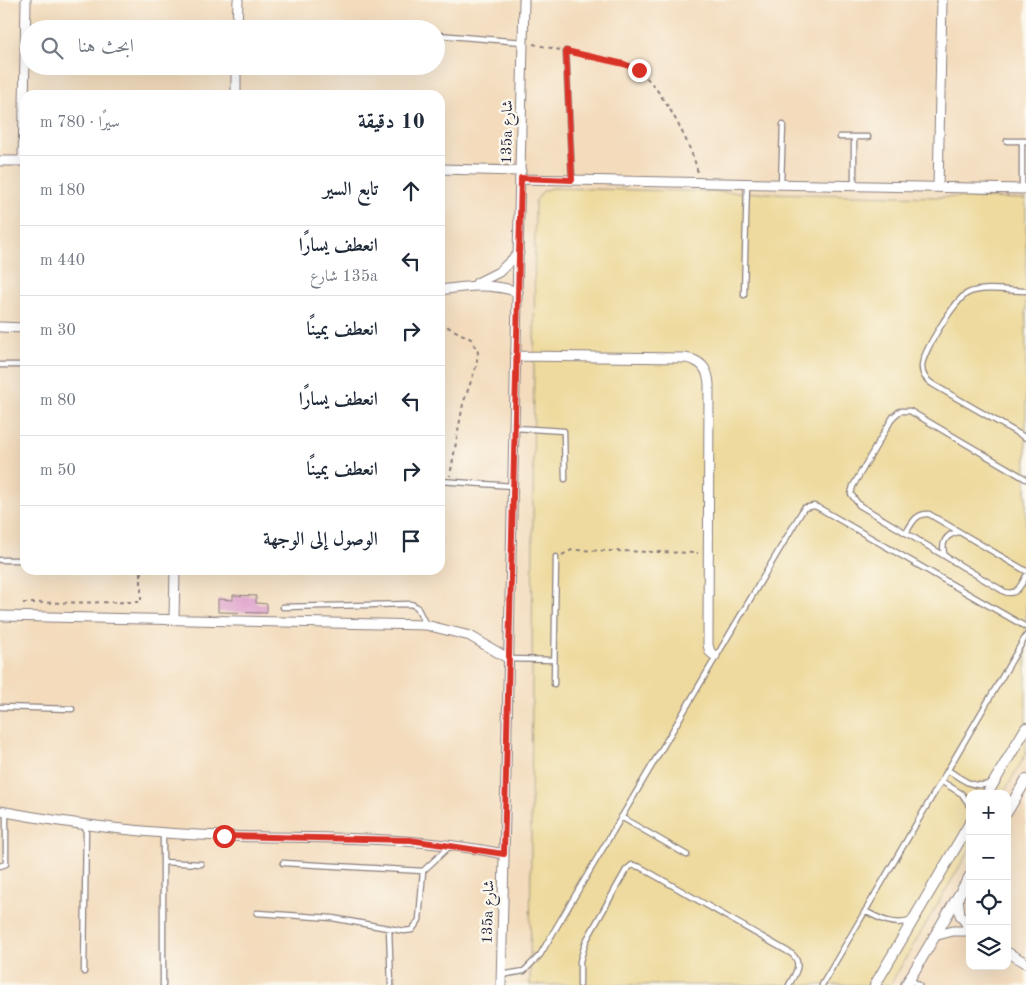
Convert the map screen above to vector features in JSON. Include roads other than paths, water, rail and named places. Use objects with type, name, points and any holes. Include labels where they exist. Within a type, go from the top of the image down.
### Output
[{"type":"street","points":[[26,0],[26,20]]},
{"type":"street","points":[[237,20],[238,0]]},
{"type":"street","name":"135a شارع","points":[[501,985],[524,0]]},
{"type":"street","points":[[938,187],[942,0]]},
{"type":"street","points":[[25,75],[25,90]]},
{"type":"street","points":[[236,75],[236,90]]},
{"type":"street","points":[[0,160],[20,161]]},
{"type":"street","points":[[445,169],[572,180],[1024,189]]},
{"type":"street","points":[[475,284],[499,272],[519,253]]},
{"type":"street","points":[[445,289],[475,284],[497,286],[518,292]]},
{"type":"street","points":[[0,327],[20,328]]},
{"type":"street","points":[[516,356],[685,358],[700,363],[708,376],[708,645],[710,652],[715,656]]},
{"type":"street","points":[[174,619],[175,575]]},
{"type":"street","points":[[0,616],[426,625],[470,636],[509,659]]},
{"type":"street","points":[[989,790],[1026,728]]},
{"type":"street","points":[[1011,805],[1026,780]]},
{"type":"street","points":[[3,812],[86,826],[163,834],[378,838],[451,845],[504,854]]},
{"type":"street","points":[[875,985],[966,830]]},
{"type":"street","points":[[907,982],[968,880]]},
{"type":"street","points":[[958,896],[960,915],[967,925]]},
{"type":"street","points":[[934,936],[952,931],[966,930]]},
{"type":"street","points":[[1011,954],[1026,963]]},
{"type":"lane","points":[[445,36],[524,42]]},
{"type":"lane","points":[[566,51],[572,180]]},
{"type":"lane","points":[[781,184],[783,125]]},
{"type":"lane","points":[[840,137],[868,137]]},
{"type":"lane","points":[[854,137],[854,185]]},
{"type":"lane","points":[[1008,141],[1024,141],[1024,189]]},
{"type":"lane","points":[[744,296],[747,183]]},
{"type":"lane","points":[[1026,291],[975,291],[964,295],[956,304],[925,355],[922,369],[924,375],[934,385],[1026,436]]},
{"type":"lane","points":[[0,365],[20,365]]},
{"type":"lane","points":[[1026,479],[910,411],[900,411],[893,417],[853,486],[851,494],[859,505],[1008,594],[1017,591],[1026,576]]},
{"type":"lane","points":[[515,428],[564,431],[565,480]]},
{"type":"lane","points":[[445,482],[513,486]]},
{"type":"lane","points":[[501,975],[524,970],[540,955],[800,512],[808,506],[819,508],[1026,627]]},
{"type":"lane","points":[[906,533],[915,518],[924,513],[933,516],[1026,571]]},
{"type":"lane","points":[[945,556],[943,545],[945,540],[953,533],[959,532]]},
{"type":"lane","points":[[554,684],[556,558]]},
{"type":"lane","points":[[0,560],[20,560]]},
{"type":"lane","points":[[283,607],[411,604],[419,610],[426,625]]},
{"type":"lane","points":[[822,985],[1026,636]]},
{"type":"lane","points":[[509,659],[554,660]]},
{"type":"lane","points":[[0,707],[72,709]]},
{"type":"lane","points":[[948,770],[969,784],[986,785],[994,781]]},
{"type":"lane","points":[[941,781],[962,794],[966,800]]},
{"type":"lane","points":[[0,866],[5,866],[6,863],[3,812]]},
{"type":"lane","points":[[621,817],[686,855]]},
{"type":"lane","points":[[84,972],[86,826]]},
{"type":"lane","points":[[163,834],[163,985]]},
{"type":"lane","points":[[257,913],[324,917],[408,931],[417,924],[423,871],[451,845]]},
{"type":"lane","points":[[163,862],[202,864]]},
{"type":"lane","points":[[283,863],[423,871]]},
{"type":"lane","points":[[580,985],[580,961],[586,940],[626,870],[636,865],[792,954],[796,958],[798,968],[789,985]]},
{"type":"lane","points":[[865,911],[887,922],[896,923],[914,920]]},
{"type":"lane","points":[[389,928],[391,985]]},
{"type":"lane","points":[[907,982],[919,985]]}]
